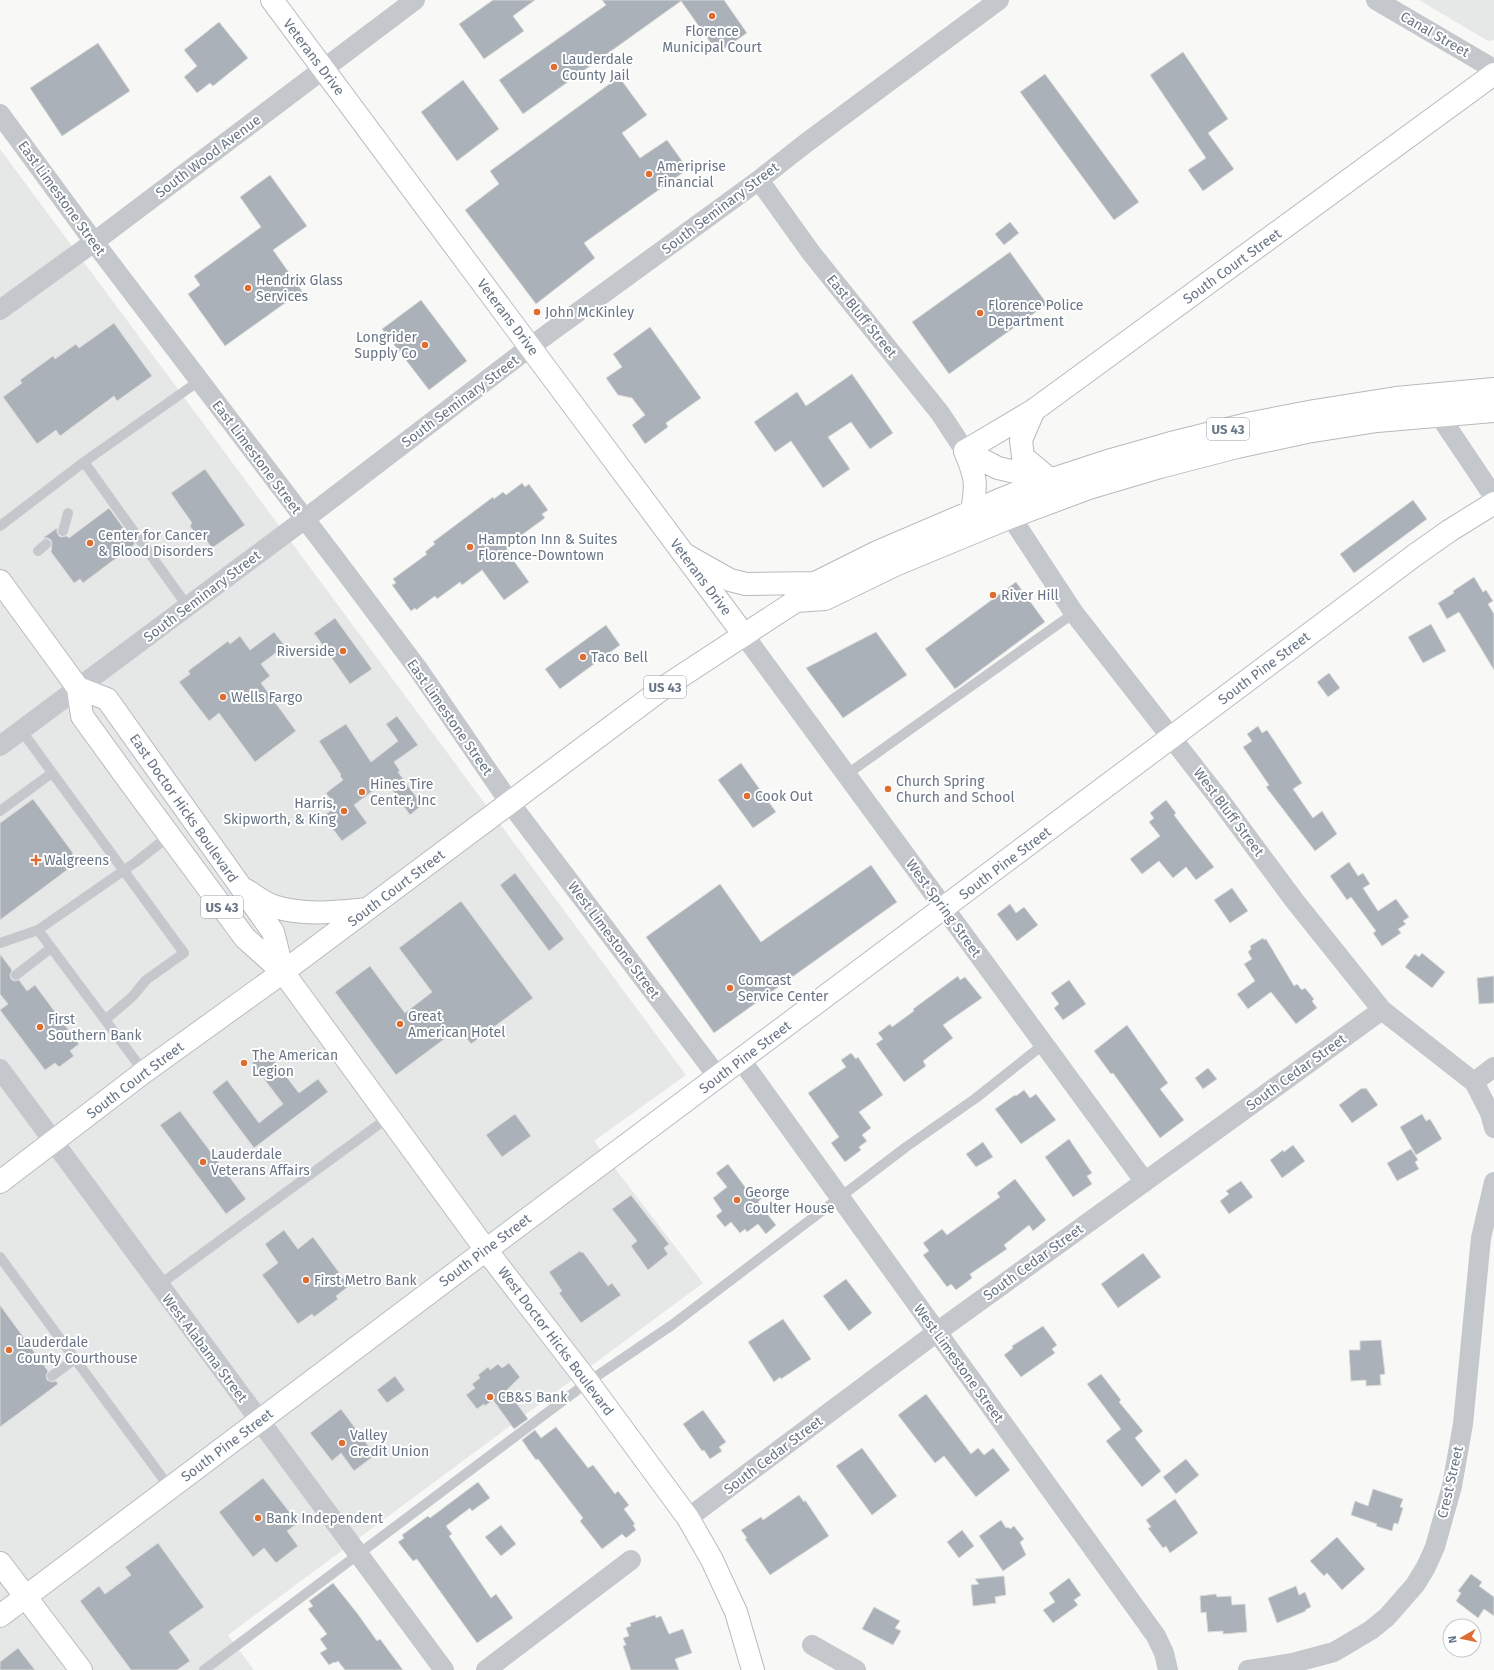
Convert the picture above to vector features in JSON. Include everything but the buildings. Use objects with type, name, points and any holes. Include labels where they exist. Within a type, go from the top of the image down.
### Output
[{"type":"main road","name":"Veterans Drive","points":[[272,0],[744,635]]},
{"type":"main road","name":"South Court Street","points":[[965,451],[1034,410],[1494,74]]},
{"type":"main road","name":"US 43","points":[[796,601],[815,583],[877,552],[972,511],[1050,480],[1111,460],[1163,445],[1260,421],[1396,398],[1494,389]]},
{"type":"main road","points":[[1034,410],[1021,440],[1023,457],[1050,480]]},
{"type":"main road","name":"US 43","points":[[796,601],[825,599],[895,565],[1011,517],[1089,488],[1160,467],[1237,447],[1307,432],[1369,422],[1494,411]]},
{"type":"main road","points":[[1471,413],[1494,417]]},
{"type":"main road","points":[[965,451],[998,468],[1050,480]]},
{"type":"main road","points":[[965,451],[975,477],[975,492],[972,511]]},
{"type":"main road","name":"South Pine Street","points":[[0,1616],[486,1250],[1415,555],[1449,531],[1494,503]]},
{"type":"main road","points":[[684,554],[730,580],[746,584],[815,583]]},
{"type":"main road","name":"East Doctor Hicks Boulevard","points":[[0,581],[78,688],[82,716],[245,938],[283,972]]},
{"type":"main road","name":"South Court Street","points":[[0,1182],[144,1072],[283,972],[666,686],[796,601]]},
{"type":"main road","name":"East Doctor Hicks Boulevard","points":[[78,688],[107,699],[273,932],[283,972]]},
{"type":"main road","name":"US 43","points":[[240,886],[272,906],[286,909],[337,912],[368,909]]},
{"type":"main road","name":"West Doctor Hicks Boulevard","points":[[283,972],[486,1250],[588,1382],[688,1518],[712,1560],[736,1612],[753,1670]]},
{"type":"main road","points":[[0,1563],[81,1670]]},
{"type":"street","name":"South Wood Avenue","points":[[0,310],[94,242],[415,0]]},
{"type":"street","name":"Canal Street","points":[[1376,0],[1494,68]]},
{"type":"street","name":"South Seminary Street","points":[[0,746],[306,519],[530,348],[759,180],[994,2]]},
{"type":"street","name":"East Limestone Street","points":[[0,114],[94,242],[306,519],[418,669],[510,802]]},
{"type":"street","name":"East Bluff Street","points":[[759,180],[812,254],[940,413],[965,451]]},
{"type":"street","points":[[1439,415],[1494,497]]},
{"type":"street","name":"West Bluff Street","points":[[1011,517],[1074,613],[1218,796],[1294,900],[1382,1010],[1474,1082]]},
{"type":"street","name":"West Spring Street","points":[[744,635],[1145,1182]]},
{"type":"street","name":"West Limestone Street","points":[[510,802],[718,1077]]},
{"type":"street","name":"South Cedar Street","points":[[688,1518],[937,1332],[1382,1010]]},
{"type":"street","name":"West Limestone Street","points":[[741,1060],[1156,1636],[1164,1653],[1168,1670]]},
{"type":"street","points":[[1494,1067],[1474,1082],[1490,1113],[1494,1128]]},
{"type":"street","name":"West Alabama Street","points":[[0,1069],[158,1285],[444,1670]]},
{"type":"street","name":"Crest Street","points":[[1248,1670],[1293,1663],[1334,1652],[1371,1630],[1387,1617],[1415,1585],[1426,1567],[1435,1548],[1452,1486],[1470,1362],[1476,1278],[1481,1238],[1494,1182]]},
{"type":"street","points":[[486,1670],[631,1560]]},
{"type":"street","points":[[812,1645],[856,1670]]},
{"type":"lane","points":[[0,526],[84,462],[200,381]]},
{"type":"lane","points":[[84,462],[188,607]]},
{"type":"lane","points":[[64,531],[68,513]]},
{"type":"lane","points":[[38,551],[46,544]]},
{"type":"lane","points":[[846,775],[1074,613]]},
{"type":"lane","points":[[21,730],[184,953],[146,980],[133,996],[105,1020]]},
{"type":"lane","points":[[0,811],[52,773]]},
{"type":"lane","points":[[0,943],[38,930],[124,871],[170,835]]},
{"type":"lane","points":[[38,930],[144,1072]]},
{"type":"lane","points":[[16,975],[51,948]]},
{"type":"lane","points":[[204,1670],[588,1382],[672,1325],[906,1147],[976,1098],[1044,1044]]},
{"type":"lane","points":[[158,1285],[389,1116]]},
{"type":"lane","points":[[0,1256],[170,1488]]},
{"type":"lane","points":[[52,1376],[75,1359]]},
{"type":"shaded area","points":[[1419,0],[1494,0],[1494,40],[1488,41]]},
{"type":"shaded area","points":[[0,149],[686,1075],[594,1141],[703,1283],[228,1635],[254,1670],[0,1670]]},
{"type":"place","name":"Florence Municipal Court","points":[[712,16]]},
{"type":"place","name":"Lauderdale County Jail","points":[[554,67]]},
{"type":"place","name":"Ameriprise Financial","points":[[649,174]]},
{"type":"place","name":"Hendrix Glass Services","points":[[248,288]]},
{"type":"place","name":"John McKinley","points":[[537,312]]},
{"type":"place","name":"Florence Police Department","points":[[980,313]]},
{"type":"place","name":"Longrider Supply Co","points":[[425,345]]},
{"type":"place","name":"Center for Cancer & Blood Disorders","points":[[90,543]]},
{"type":"place","name":"Hampton Inn & Suites Florence-Downtown","points":[[470,547]]},
{"type":"place","name":"River Hill","points":[[993,595]]},
{"type":"place","name":"Riverside","points":[[343,651]]},
{"type":"place","name":"Taco Bell","points":[[583,657]]},
{"type":"place","name":"Wells Fargo","points":[[223,697]]},
{"type":"place","name":"Church Spring Church and School","points":[[888,789]]},
{"type":"place","name":"Hines Tire Center, Inc","points":[[362,792]]},
{"type":"place","name":"Cook Out","points":[[747,796]]},
{"type":"place","name":"Harris, Skipworth, & King","points":[[344,811]]},
{"type":"place","name":"Walgreens","points":[[36,860]]},
{"type":"place","name":"Comcast Service Center","points":[[730,988]]},
{"type":"place","name":"Great American Hotel","points":[[400,1024]]},
{"type":"place","name":"First Southern Bank","points":[[40,1027]]},
{"type":"place","name":"The American Legion","points":[[244,1063]]},
{"type":"place","name":"Lauderdale Veterans Affairs","points":[[203,1162]]},
{"type":"place","name":"George Coulter House","points":[[737,1200]]},
{"type":"place","name":"First Metro Bank","points":[[306,1280]]},
{"type":"place","name":"Lauderdale County Courthouse","points":[[9,1350]]},
{"type":"place","name":"CB&S Bank","points":[[490,1397]]},
{"type":"place","name":"Valley Credit Union","points":[[342,1443]]},
{"type":"place","name":"Bank Independent","points":[[258,1518]]}]
